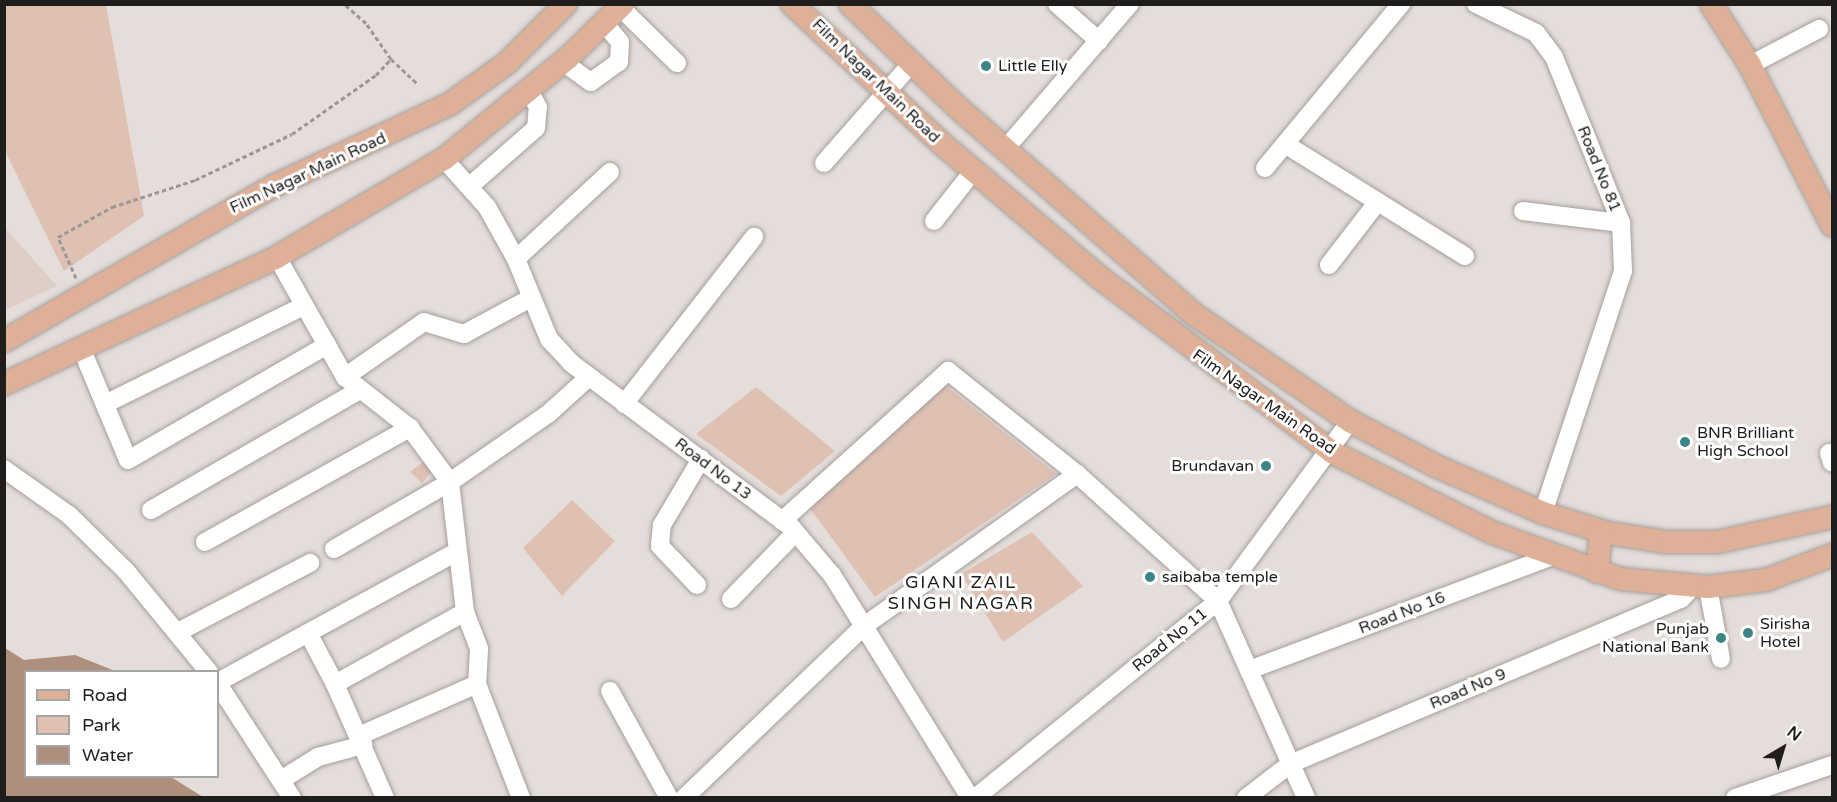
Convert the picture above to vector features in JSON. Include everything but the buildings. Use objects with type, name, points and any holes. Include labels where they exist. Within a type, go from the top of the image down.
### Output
[{"type":"main road","name":"Film Nagar Main Road","points":[[4,341],[274,186],[450,104],[507,63],[566,4]]},
{"type":"main road","name":"Film Nagar Main Road","points":[[792,4],[886,94],[1179,342],[1332,452],[1491,532],[1597,572],[1700,587],[1766,580],[1833,555]]},
{"type":"main road","name":"Film Nagar Main Road","points":[[850,4],[911,64],[1195,315],[1350,421],[1543,513],[1601,531],[1667,542],[1718,542],[1833,518]]},
{"type":"main road","points":[[1711,4],[1750,65],[1833,225]]},
{"type":"main road","points":[[4,384],[82,350],[277,257],[444,159],[563,62],[622,6]]},
{"type":"main road","points":[[1597,572],[1601,531]]},
{"type":"street","points":[[1057,4],[1099,41]]},
{"type":"street","points":[[1006,148],[1130,4]]},
{"type":"street","points":[[1265,168],[1401,4]]},
{"type":"street","name":"Road No 81","points":[[1476,4],[1536,33],[1554,57],[1622,223],[1623,271],[1543,513]]},
{"type":"street","points":[[622,6],[677,63]]},
{"type":"street","points":[[563,62],[591,82],[619,62],[620,42],[605,24]]},
{"type":"street","points":[[1750,65],[1819,29]]},
{"type":"street","points":[[824,163],[911,64]]},
{"type":"street","points":[[471,185],[536,128],[538,107],[528,90]]},
{"type":"street","points":[[1285,144],[1376,204],[1465,256]]},
{"type":"street","name":"Road No 13","points":[[444,159],[471,185],[516,259],[529,299],[549,339],[589,377],[789,526],[832,575],[972,798]]},
{"type":"street","points":[[934,221],[974,170]]},
{"type":"street","points":[[516,259],[610,172]]},
{"type":"street","points":[[1329,265],[1376,204]]},
{"type":"street","points":[[1523,211],[1622,223]]},
{"type":"street","points":[[624,404],[754,237]]},
{"type":"street","points":[[277,257],[345,377],[410,428],[450,482],[456,552],[465,612],[479,649],[477,684],[521,798]]},
{"type":"street","points":[[345,377],[424,322],[464,334],[529,299]]},
{"type":"street","points":[[105,404],[303,306]]},
{"type":"street","points":[[82,350],[128,459],[327,345]]},
{"type":"street","points":[[731,599],[789,526],[948,370],[1077,474],[1218,601],[1252,669],[1306,798]]},
{"type":"street","points":[[334,549],[450,482],[548,414],[589,377]]},
{"type":"street","points":[[151,510],[360,390]]},
{"type":"street","name":"Road No 11","points":[[972,798],[1218,601],[1332,452],[1350,421]]},
{"type":"street","points":[[205,542],[410,428]]},
{"type":"street","points":[[697,585],[660,546],[662,525],[701,459]]},
{"type":"street","points":[[4,469],[69,515],[180,631],[208,670]]},
{"type":"street","points":[[684,798],[864,626],[1077,474]]},
{"type":"street","points":[[219,682],[456,552]]},
{"type":"street","name":"Road No 16","points":[[1252,669],[1551,556]]},
{"type":"street","points":[[180,631],[310,563]]},
{"type":"street","points":[[1700,587],[1721,659]]},
{"type":"street","name":"Road No 9","points":[[1246,798],[1290,764],[1681,599],[1700,587]]},
{"type":"street","points":[[335,684],[465,612]]},
{"type":"street","points":[[308,633],[362,740],[385,798]]},
{"type":"street","points":[[281,780],[318,757],[362,740],[477,684]]},
{"type":"street","points":[[219,685],[292,798]]},
{"type":"street","points":[[610,691],[669,798]]},
{"type":"street","points":[[1735,798],[1833,765]]},
{"type":"path","points":[[344,4],[366,23],[391,59],[418,84]]},
{"type":"path","points":[[83,294],[57,237],[112,207],[195,180],[292,134],[391,59]]},
{"type":"shaded area","points":[[5,228],[57,286],[4,310]]},
{"type":"green space","points":[[5,4],[106,5],[144,216],[64,271],[5,151]]},
{"type":"green space","points":[[940,381],[1056,474],[875,597],[809,507]]},
{"type":"green space","points":[[756,387],[835,451],[781,496],[696,434]]},
{"type":"green space","points":[[429,457],[436,466],[422,483],[410,472]]},
{"type":"green space","points":[[572,500],[615,541],[562,596],[523,548]]},
{"type":"green space","points":[[1032,532],[1083,586],[1003,642],[961,574]]},
{"type":"water","points":[[5,648],[24,660],[75,655],[112,670],[24,670],[24,778],[173,778],[203,797],[5,797]]},
{"type":"place","name":"Little Elly","points":[[986,66]]},
{"type":"place","name":"BNR Brilliant High School","points":[[1685,442]]},
{"type":"place","name":"Brundavan","points":[[1266,466]]},
{"type":"place","name":"saibaba temple","points":[[1150,577]]},
{"type":"place","name":"Sirisha Hotel","points":[[1748,633]]},
{"type":"place","name":"Punjab National Bank","points":[[1721,638]]},
{"type":"district","name":"GIANI ZAIL SINGH NAGAR","points":[[961,593]]}]
